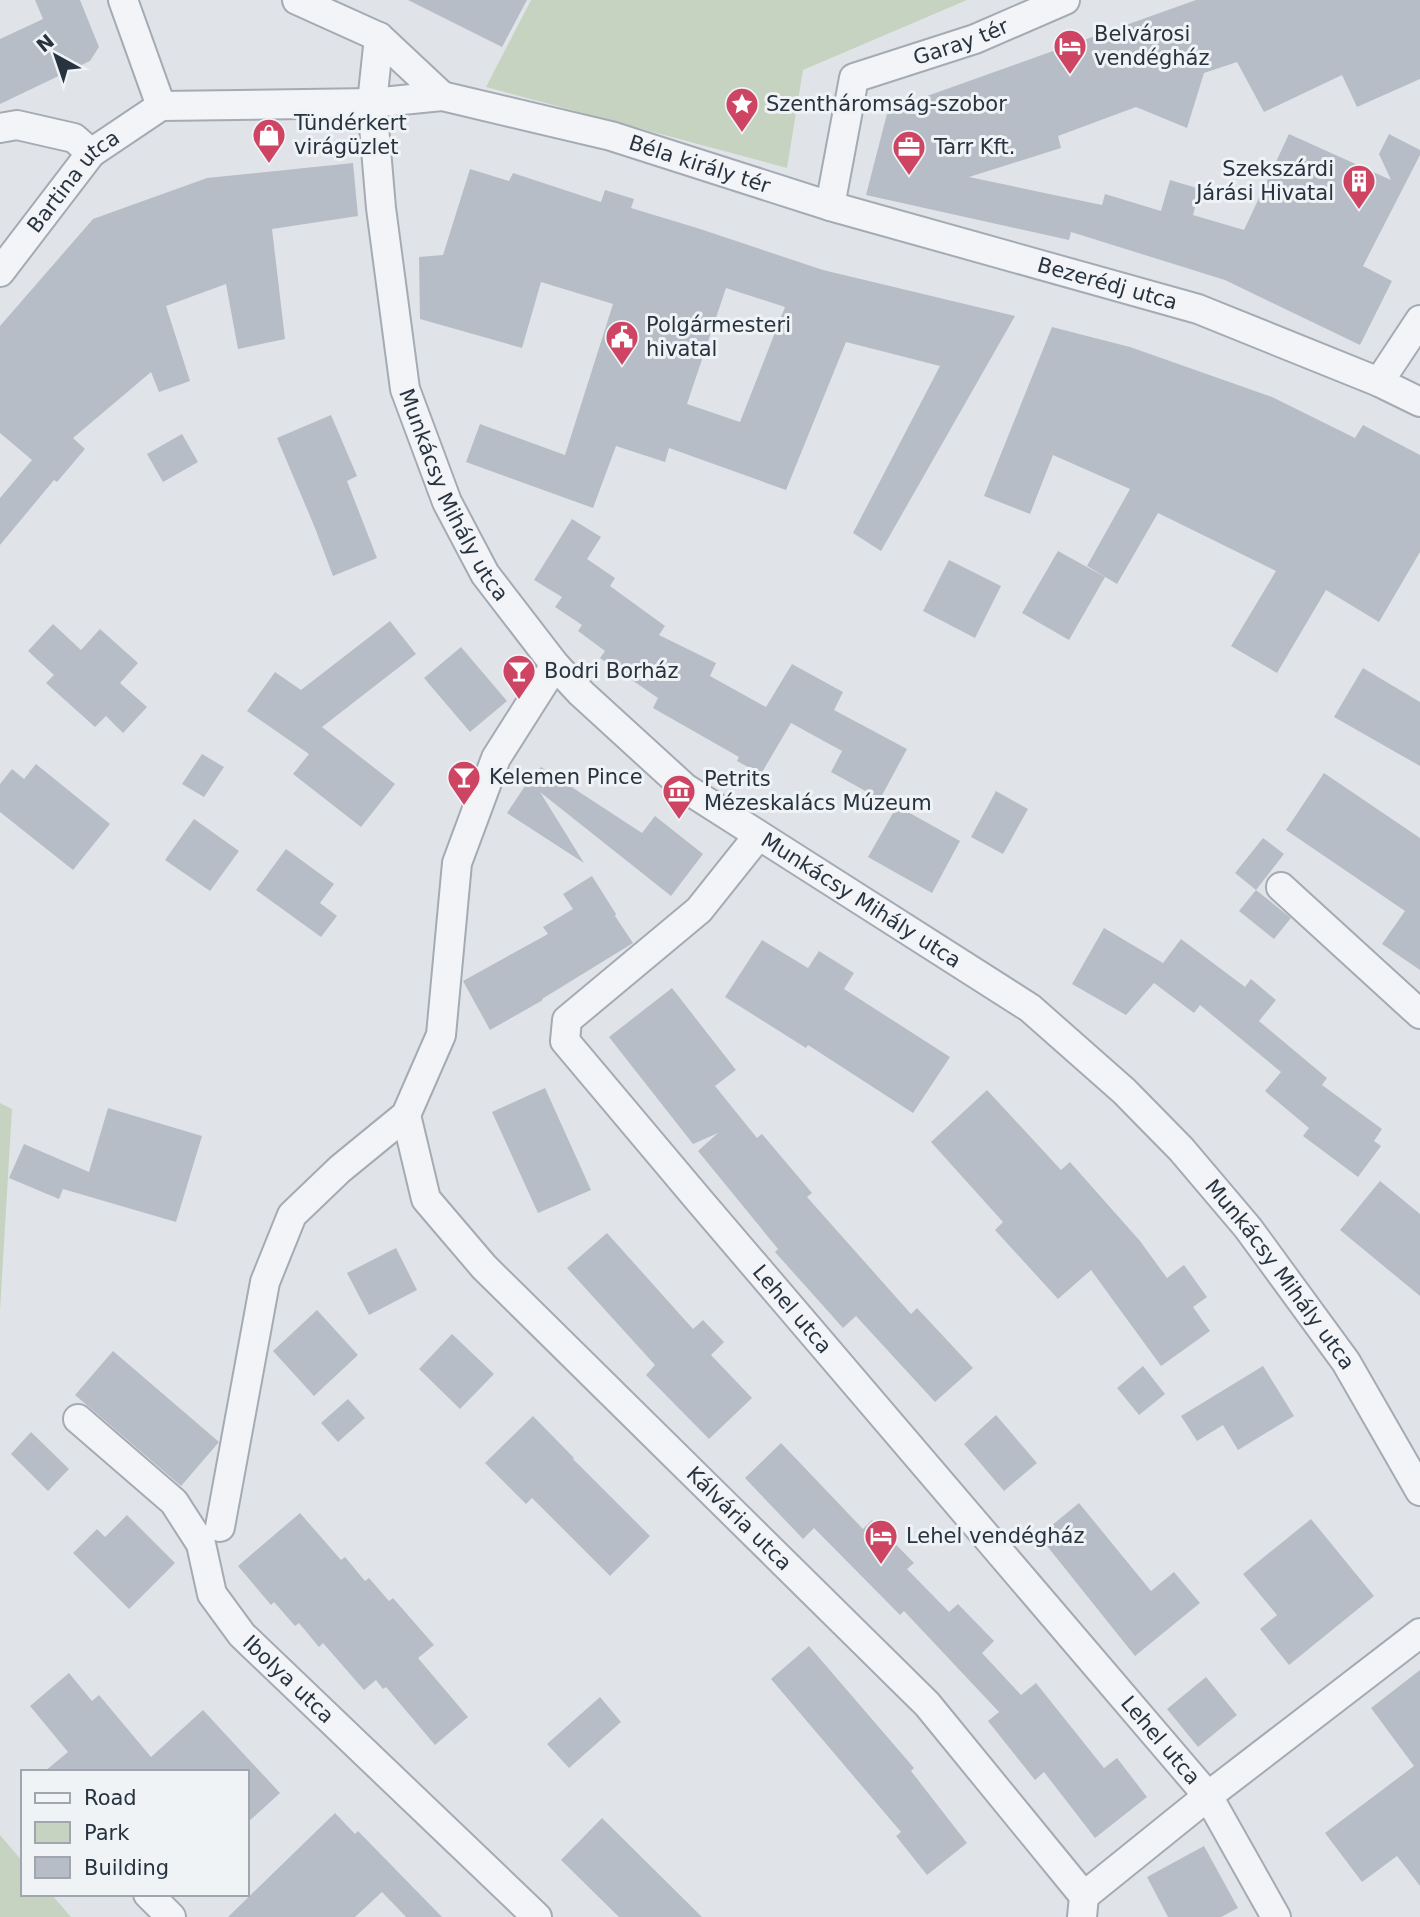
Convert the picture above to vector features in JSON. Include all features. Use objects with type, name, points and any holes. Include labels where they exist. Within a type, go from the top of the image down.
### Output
[{"type":"street","points":[[123,0],[161,106]]},
{"type":"street","name":"Béla király tér","points":[[297,0],[379,37],[442,96]]},
{"type":"street","name":"Garay tér","points":[[830,206],[855,78],[975,39],[1065,0]]},
{"type":"street","points":[[372,103],[379,37]]},
{"type":"street","name":"Béla király tér","points":[[161,106],[372,103],[442,96],[611,136],[830,206]]},
{"type":"street","name":"Munkácsy Mihály utca","points":[[372,103],[381,208],[405,389],[447,502],[485,574],[555,665],[581,693],[685,788],[1030,1008],[1124,1091],[1181,1149],[1248,1228],[1346,1362],[1420,1491]]},
{"type":"street","name":"Bartina utca","points":[[0,272],[91,152],[161,106]]},
{"type":"street","points":[[0,128],[17,125],[74,138],[91,152]]},
{"type":"street","name":"Bezerédj utca","points":[[830,206],[1198,309],[1379,382],[1420,402]]},
{"type":"street","points":[[1379,382],[1420,320]]},
{"type":"street","points":[[220,1527],[265,1282],[292,1215],[340,1169],[406,1115],[441,1035],[457,863],[496,758],[555,665]]},
{"type":"street","name":"Lehel utca","points":[[758,836],[699,910],[567,1020],[565,1041],[1208,1796],[1276,1917]]},
{"type":"street","points":[[1281,887],[1420,1014]]},
{"type":"street","name":"Kálvária utca","points":[[406,1115],[426,1199],[484,1267],[927,1704],[1083,1907]]},
{"type":"street","name":"Ibolya utca","points":[[78,1419],[174,1502],[201,1544],[212,1594],[242,1635],[537,1917]]},
{"type":"street","points":[[1083,1907],[1208,1796],[1420,1633]]},
{"type":"street","points":[[150,1896],[171,1917]]},
{"type":"green space","points":[[531,0],[967,0],[803,70],[787,168],[486,87]]},
{"type":"green space","points":[[0,1103],[12,1109],[0,1311]]},
{"type":"green space","points":[[0,1835],[21,1860],[21,1896],[53,1896],[71,1917],[0,1917]]},
{"type":"building","points":[[35,0],[80,0],[99,47],[90,61],[0,104],[0,39],[43,19]]},
{"type":"building","points":[[408,0],[527,0],[502,47]]},
{"type":"building","points":[[1196,0],[1420,0],[1420,79],[1357,107],[1342,75],[1264,112],[1237,62],[1204,73],[1187,128],[1136,107],[1058,136],[1061,148],[969,177],[1102,205],[1105,194],[1161,211],[1170,180],[1200,189],[1193,215],[1244,230],[1289,134],[1391,180],[1379,154],[1389,134],[1420,150],[1420,155],[1363,266],[1392,281],[1360,345],[1225,280],[1071,232],[1069,240],[866,195],[888,110]]},
{"type":"building","points":[[353,163],[358,216],[272,229],[285,339],[238,349],[226,284],[166,306],[190,381],[159,392],[151,372],[73,438],[85,449],[57,482],[54,480],[0,545],[0,498],[32,460],[0,433],[0,326],[93,219],[207,178]]},
{"type":"building","points":[[470,169],[509,181],[513,173],[601,202],[605,190],[634,199],[631,208],[823,270],[1015,316],[881,551],[853,533],[940,366],[846,342],[786,490],[669,448],[665,462],[616,446],[593,508],[466,462],[480,424],[565,455],[613,304],[541,282],[522,348],[420,319],[419,257],[443,255]],"holes":[[[726,288],[785,307],[740,422],[687,404]]]},
{"type":"building","points":[[1052,327],[1130,347],[1272,397],[1355,438],[1363,425],[1420,455],[1420,552],[1379,622],[1326,590],[1277,673],[1231,646],[1276,571],[1158,513],[1117,584],[1087,566],[1130,489],[1053,455],[1030,514],[984,496]]},
{"type":"building","points":[[331,415],[357,476],[347,481],[377,558],[333,576],[277,438]]},
{"type":"building","points":[[182,434],[198,462],[163,482],[147,454]]},
{"type":"building","points":[[572,519],[601,537],[587,559],[615,578],[610,586],[665,626],[659,635],[716,663],[710,676],[766,707],[792,664],[843,692],[834,710],[907,749],[880,799],[831,772],[842,751],[791,723],[761,774],[737,761],[739,757],[653,708],[658,698],[600,658],[605,651],[578,631],[582,625],[555,607],[562,597],[534,580]]},
{"type":"building","points":[[1058,551],[1105,577],[1069,640],[1022,613]]},
{"type":"building","points":[[949,560],[1001,586],[975,638],[923,611]]},
{"type":"building","points":[[390,621],[416,654],[322,727],[395,784],[361,827],[293,774],[309,754],[247,711],[275,672],[301,690]]},
{"type":"building","points":[[53,624],[81,650],[100,629],[138,663],[120,683],[147,707],[123,733],[106,716],[95,727],[46,683],[54,675],[28,651]]},
{"type":"building","points":[[461,647],[507,701],[470,732],[424,678]]},
{"type":"building","points":[[1363,668],[1420,702],[1420,766],[1334,717]]},
{"type":"building","points":[[202,754],[224,767],[204,797],[182,784]]},
{"type":"building","points":[[36,764],[110,824],[73,870],[0,812],[0,784],[12,769],[24,779]]},
{"type":"building","points":[[541,767],[642,833],[655,816],[703,854],[671,896],[540,792],[584,863],[507,813]]},
{"type":"building","points":[[1324,773],[1420,838],[1420,970],[1382,944],[1405,911],[1286,830]]},
{"type":"building","points":[[996,791],[1028,809],[1003,854],[971,837]]},
{"type":"building","points":[[897,806],[960,841],[932,893],[868,857]]},
{"type":"building","points":[[194,819],[239,851],[210,891],[165,860]]},
{"type":"building","points":[[1263,838],[1284,854],[1256,890],[1235,873]]},
{"type":"building","points":[[286,849],[334,884],[320,903],[337,916],[321,937],[256,890]]},
{"type":"building","points":[[592,876],[633,943],[490,1030],[463,981],[548,934],[543,927],[573,909],[563,894]]},
{"type":"building","points":[[1256,890],[1291,918],[1274,939],[1239,911]]},
{"type":"building","points":[[1104,928],[1163,963],[1181,939],[1245,987],[1251,979],[1276,1000],[1259,1021],[1327,1078],[1322,1085],[1382,1129],[1374,1141],[1381,1146],[1358,1177],[1303,1136],[1309,1128],[1265,1091],[1281,1072],[1200,1005],[1194,1013],[1154,983],[1126,1015],[1072,984]]},
{"type":"building","points":[[762,940],[808,968],[819,951],[854,973],[844,989],[950,1057],[913,1113],[808,1045],[806,1048],[725,997]]},
{"type":"building","points":[[672,988],[736,1070],[715,1086],[757,1138],[762,1134],[812,1193],[807,1197],[911,1314],[917,1308],[973,1368],[935,1402],[856,1316],[843,1328],[775,1252],[778,1249],[698,1151],[718,1133],[693,1144],[609,1037]]},
{"type":"building","points":[[545,1088],[591,1190],[538,1213],[492,1112]]},
{"type":"building","points":[[987,1090],[1061,1170],[1070,1162],[1140,1241],[1167,1278],[1184,1265],[1207,1297],[1193,1307],[1210,1331],[1161,1366],[1091,1270],[1058,1299],[995,1230],[1003,1222],[931,1142]]},
{"type":"building","points":[[108,1108],[202,1136],[176,1222],[63,1189],[59,1199],[9,1178],[24,1144],[89,1172]]},
{"type":"building","points":[[1380,1181],[1420,1214],[1420,1296],[1340,1230]]},
{"type":"building","points":[[607,1233],[693,1329],[703,1320],[724,1342],[711,1355],[752,1398],[709,1439],[646,1375],[655,1365],[567,1268]]},
{"type":"building","points":[[396,1248],[417,1290],[369,1315],[347,1273]]},
{"type":"building","points":[[317,1310],[358,1355],[314,1396],[273,1351]]},
{"type":"building","points":[[452,1334],[494,1374],[460,1409],[419,1369]]},
{"type":"building","points":[[113,1351],[219,1442],[181,1486],[75,1395]]},
{"type":"building","points":[[1143,1366],[1165,1394],[1139,1415],[1117,1388]]},
{"type":"building","points":[[1263,1366],[1294,1416],[1238,1450],[1223,1425],[1197,1441],[1181,1416]]},
{"type":"building","points":[[348,1399],[365,1418],[338,1442],[321,1423]]},
{"type":"building","points":[[996,1415],[1037,1463],[1004,1491],[964,1444]]},
{"type":"building","points":[[533,1416],[650,1536],[610,1576],[532,1498],[526,1504],[485,1463]]},
{"type":"building","points":[[31,1432],[69,1469],[48,1491],[11,1454]]},
{"type":"building","points":[[781,1443],[863,1529],[872,1520],[914,1563],[907,1569],[949,1612],[958,1604],[994,1641],[982,1653],[1021,1695],[1036,1683],[1104,1768],[1117,1758],[1147,1797],[1095,1838],[1044,1772],[1035,1780],[988,1721],[999,1712],[904,1611],[900,1615],[814,1528],[803,1539],[745,1478]]},
{"type":"building","points":[[1079,1503],[1151,1591],[1174,1572],[1200,1603],[1135,1656],[1039,1536]]},
{"type":"building","points":[[300,1513],[341,1560],[345,1557],[365,1581],[369,1578],[389,1601],[393,1598],[434,1645],[418,1658],[468,1717],[435,1745],[386,1687],[383,1689],[376,1680],[364,1690],[323,1643],[319,1647],[299,1623],[295,1626],[274,1602],[271,1605],[238,1566]]},
{"type":"building","points":[[127,1515],[175,1563],[129,1609],[73,1553],[97,1529],[105,1537]]},
{"type":"building","points":[[1311,1519],[1374,1596],[1289,1665],[1260,1629],[1277,1615],[1243,1574]]},
{"type":"building","points":[[809,1646],[914,1768],[911,1771],[967,1843],[927,1875],[896,1836],[901,1832],[771,1679]]},
{"type":"building","points":[[1420,1670],[1420,1886],[1397,1856],[1362,1882],[1325,1833],[1414,1766],[1371,1708]]},
{"type":"building","points":[[69,1673],[92,1701],[99,1695],[151,1757],[203,1710],[280,1793],[248,1822],[248,1770],[46,1770],[68,1752],[30,1706]]},
{"type":"building","points":[[1206,1677],[1237,1715],[1198,1747],[1167,1709]]},
{"type":"building","points":[[600,1697],[621,1722],[569,1768],[547,1744]]},
{"type":"building","points":[[335,1813],[355,1834],[358,1831],[442,1917],[406,1917],[382,1892],[355,1917],[228,1917]]},
{"type":"building","points":[[602,1818],[702,1917],[619,1917],[561,1860]]},
{"type":"building","points":[[1204,1846],[1238,1908],[1221,1917],[1168,1917],[1147,1877]]},
{"type":"place","name":"Belvárosi vendégház","points":[[1070,76]]},
{"type":"place","name":"Szentháromság-szobor","points":[[742,134]]},
{"type":"place","name":"Tündérkert virágüzlet","points":[[269,165]]},
{"type":"place","name":"Tarr Kft.","points":[[909,177]]},
{"type":"place","name":"Szekszárdi Járási Hivatal","points":[[1359,211]]},
{"type":"place","name":"Polgármesteri hivatal","points":[[622,367]]},
{"type":"place","name":"Bodri Borház","points":[[519,701]]},
{"type":"place","name":"Kelemen Pince","points":[[464,807]]},
{"type":"place","name":"Petrits Mézeskalács Múzeum","points":[[679,821]]},
{"type":"place","name":"Lehel vendégház","points":[[881,1566]]}]
